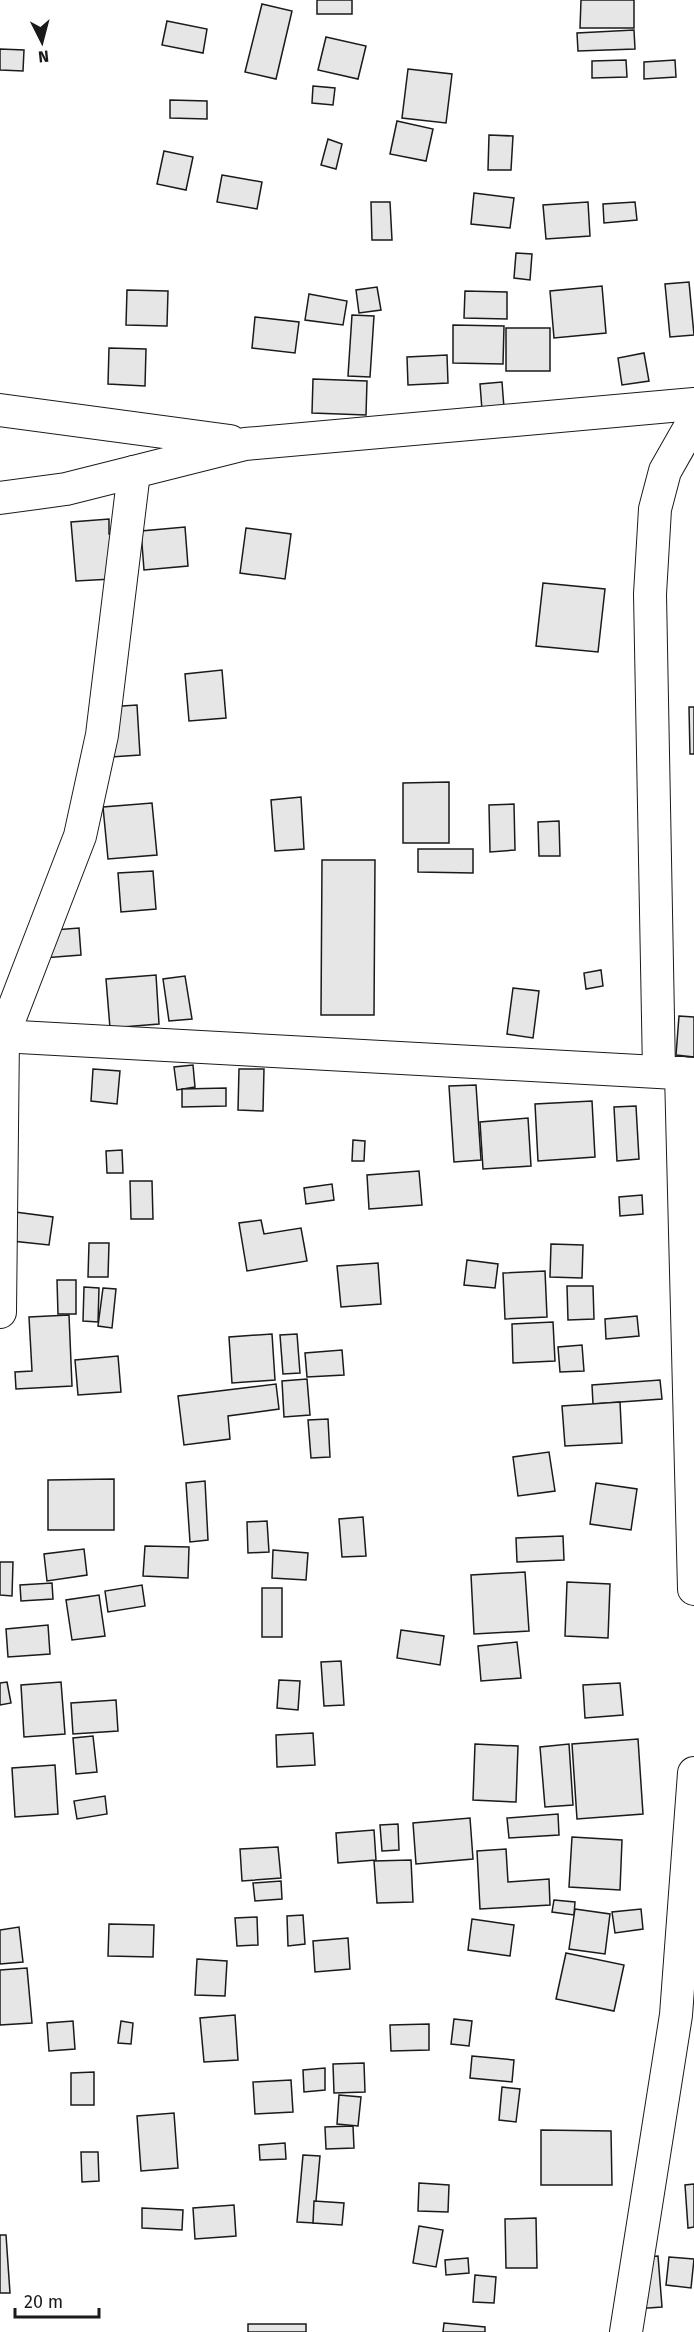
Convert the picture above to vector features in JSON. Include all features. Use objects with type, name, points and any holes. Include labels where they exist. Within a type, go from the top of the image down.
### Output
[{"type":"street","points":[[0,498],[66,489],[245,444],[694,404]]},
{"type":"street","points":[[0,410],[245,444]]},
{"type":"street","points":[[694,420],[665,471],[655,509],[650,594],[678,1073],[694,1589]]},
{"type":"street","points":[[0,1312],[2,1036],[80,836],[102,735],[134,472]]},
{"type":"street","points":[[2,1036],[678,1073]]},
{"type":"street","points":[[626,2332],[676,2015],[694,1773]]},
{"type":"building","points":[[317,0],[352,0],[352,14],[317,14]]},
{"type":"building","points":[[581,0],[634,0],[634,28],[580,28]]},
{"type":"building","points":[[262,4],[292,11],[276,79],[245,72]]},
{"type":"building","points":[[167,21],[207,29],[203,53],[162,45]]},
{"type":"building","points":[[634,30],[635,49],[578,51],[577,33]]},
{"type":"building","points":[[326,37],[366,46],[358,79],[318,70]]},
{"type":"building","points":[[0,49],[24,50],[23,71],[0,70]]},
{"type":"building","points":[[626,60],[627,77],[592,78],[592,61]]},
{"type":"building","points":[[675,60],[676,77],[644,79],[644,62]]},
{"type":"building","points":[[408,69],[452,74],[446,123],[402,118]]},
{"type":"building","points":[[313,86],[335,88],[333,105],[312,103]]},
{"type":"building","points":[[170,100],[207,101],[207,119],[170,118]]},
{"type":"building","points":[[397,121],[433,129],[426,161],[390,154]]},
{"type":"building","points":[[489,135],[513,136],[511,170],[488,170]]},
{"type":"building","points":[[328,139],[342,144],[336,169],[321,165]]},
{"type":"building","points":[[164,151],[193,157],[186,190],[157,184]]},
{"type":"building","points":[[222,175],[262,182],[257,209],[217,202]]},
{"type":"building","points":[[474,193],[514,198],[510,228],[471,224]]},
{"type":"building","points":[[371,202],[390,202],[392,240],[372,240]]},
{"type":"building","points":[[588,202],[590,236],[546,239],[543,205]]},
{"type":"building","points":[[635,202],[637,220],[604,223],[603,204]]},
{"type":"building","points":[[516,253],[532,254],[530,280],[514,278]]},
{"type":"building","points":[[689,282],[694,335],[670,337],[665,284]]},
{"type":"building","points":[[602,286],[606,333],[554,338],[550,291]]},
{"type":"building","points":[[377,287],[381,310],[359,313],[356,290]]},
{"type":"building","points":[[127,290],[168,291],[167,326],[126,325]]},
{"type":"building","points":[[465,291],[507,292],[507,319],[464,318]]},
{"type":"building","points":[[309,294],[347,301],[343,325],[305,320]]},
{"type":"building","points":[[352,315],[374,316],[370,377],[348,376]]},
{"type":"building","points":[[255,317],[299,322],[295,353],[252,348]]},
{"type":"building","points":[[453,325],[504,326],[503,364],[453,363]]},
{"type":"building","points":[[506,328],[550,328],[550,371],[506,371]]},
{"type":"building","points":[[109,348],[146,349],[145,386],[108,384]]},
{"type":"building","points":[[644,353],[649,381],[622,385],[618,358]]},
{"type":"building","points":[[447,355],[448,383],[408,385],[407,357]]},
{"type":"building","points":[[313,379],[367,381],[366,415],[312,413]]},
{"type":"building","points":[[502,382],[504,408],[482,410],[480,384]]},
{"type":"building","points":[[109,519],[109,534],[127,533],[130,578],[76,581],[71,522]]},
{"type":"building","points":[[185,527],[188,566],[144,570],[141,531]]},
{"type":"building","points":[[246,528],[291,534],[285,579],[240,573]]},
{"type":"building","points":[[543,583],[605,589],[598,652],[536,646]]},
{"type":"building","points":[[222,670],[226,718],[189,721],[185,674]]},
{"type":"building","points":[[137,705],[140,755],[111,757],[107,707]]},
{"type":"building","points":[[689,707],[694,707],[694,754],[690,754]]},
{"type":"building","points":[[449,782],[449,843],[403,843],[403,783]]},
{"type":"building","points":[[301,797],[304,849],[275,851],[271,800]]},
{"type":"building","points":[[152,803],[157,855],[108,859],[103,807]]},
{"type":"building","points":[[514,804],[515,850],[490,852],[489,805]]},
{"type":"building","points":[[559,821],[560,856],[539,856],[538,822]]},
{"type":"building","points":[[418,849],[473,849],[473,873],[418,872]]},
{"type":"building","points":[[322,860],[375,860],[374,1015],[321,1015]]},
{"type":"building","points":[[153,871],[156,909],[121,912],[118,873]]},
{"type":"building","points":[[79,928],[81,955],[43,958],[41,931]]},
{"type":"building","points":[[601,970],[603,986],[586,989],[584,973]]},
{"type":"building","points":[[156,975],[159,1024],[110,1028],[106,979]]},
{"type":"building","points":[[185,976],[192,1019],[169,1021],[163,979]]},
{"type":"building","points":[[513,988],[539,991],[533,1038],[507,1034]]},
{"type":"building","points":[[679,1016],[694,1017],[694,1057],[676,1055]]},
{"type":"building","points":[[193,1065],[195,1087],[177,1090],[174,1067]]},
{"type":"building","points":[[93,1069],[120,1071],[117,1104],[91,1101]]},
{"type":"building","points":[[239,1069],[264,1069],[263,1111],[238,1110]]},
{"type":"building","points":[[476,1085],[481,1160],[454,1162],[449,1086]]},
{"type":"building","points":[[226,1088],[226,1106],[182,1107],[182,1089]]},
{"type":"building","points":[[592,1101],[595,1157],[538,1161],[535,1104]]},
{"type":"building","points":[[636,1106],[639,1159],[617,1161],[614,1107]]},
{"type":"building","points":[[528,1118],[531,1166],[483,1169],[480,1122]]},
{"type":"building","points":[[353,1140],[365,1141],[364,1161],[352,1161]]},
{"type":"building","points":[[122,1150],[123,1173],[107,1173],[106,1151]]},
{"type":"building","points":[[419,1171],[422,1205],[369,1209],[367,1175]]},
{"type":"building","points":[[130,1181],[152,1181],[153,1219],[131,1219]]},
{"type":"building","points":[[332,1184],[334,1200],[306,1204],[304,1188]]},
{"type":"building","points":[[642,1195],[643,1214],[620,1216],[619,1197]]},
{"type":"building","points":[[15,1212],[53,1217],[49,1245],[12,1241]]},
{"type":"building","points":[[261,1220],[264,1234],[301,1228],[307,1261],[247,1271],[239,1223]]},
{"type":"building","points":[[89,1243],[109,1243],[108,1277],[88,1277]]},
{"type":"building","points":[[551,1244],[583,1245],[582,1278],[550,1277]]},
{"type":"building","points":[[467,1260],[498,1264],[495,1288],[464,1285]]},
{"type":"building","points":[[378,1263],[381,1304],[341,1307],[337,1266]]},
{"type":"building","points":[[545,1271],[547,1317],[505,1319],[503,1273]]},
{"type":"building","points":[[57,1280],[76,1280],[76,1314],[58,1314]]},
{"type":"building","points":[[567,1286],[593,1286],[594,1319],[568,1320]]},
{"type":"building","points":[[84,1287],[99,1288],[98,1322],[83,1321]]},
{"type":"building","points":[[103,1288],[116,1289],[112,1328],[98,1326]]},
{"type":"building","points":[[69,1315],[72,1386],[16,1389],[15,1372],[32,1371],[29,1317]]},
{"type":"building","points":[[637,1316],[639,1336],[606,1339],[605,1319]]},
{"type":"building","points":[[553,1322],[555,1361],[513,1363],[512,1324]]},
{"type":"building","points":[[272,1334],[275,1380],[232,1383],[229,1337]]},
{"type":"building","points":[[297,1334],[300,1373],[283,1374],[280,1335]]},
{"type":"building","points":[[582,1345],[584,1371],[560,1372],[558,1347]]},
{"type":"building","points":[[342,1350],[344,1375],[307,1377],[305,1353]]},
{"type":"building","points":[[118,1356],[121,1392],[78,1395],[75,1360]]},
{"type":"building","points":[[307,1379],[310,1415],[284,1417],[282,1381]]},
{"type":"building","points":[[660,1380],[662,1399],[593,1404],[592,1385]]},
{"type":"building","points":[[276,1384],[279,1409],[228,1416],[230,1439],[184,1445],[178,1396]]},
{"type":"building","points":[[620,1402],[622,1443],[565,1446],[562,1406]]},
{"type":"building","points":[[328,1419],[330,1457],[311,1458],[308,1420]]},
{"type":"building","points":[[549,1452],[555,1491],[518,1496],[513,1457]]},
{"type":"building","points":[[114,1479],[114,1530],[48,1530],[48,1480]]},
{"type":"building","points":[[205,1481],[208,1540],[190,1542],[186,1483]]},
{"type":"building","points":[[596,1483],[637,1489],[631,1530],[590,1524]]},
{"type":"building","points":[[363,1517],[366,1556],[342,1557],[339,1519]]},
{"type":"building","points":[[267,1521],[269,1552],[248,1553],[247,1522]]},
{"type":"building","points":[[563,1536],[564,1560],[517,1562],[516,1538]]},
{"type":"building","points":[[145,1546],[189,1547],[188,1578],[143,1576]]},
{"type":"building","points":[[84,1549],[87,1575],[47,1581],[44,1554]]},
{"type":"building","points":[[273,1550],[308,1553],[306,1580],[272,1578]]},
{"type":"building","points":[[0,1562],[13,1562],[12,1596],[0,1595]]},
{"type":"building","points":[[525,1572],[529,1631],[474,1634],[471,1575]]},
{"type":"building","points":[[567,1582],[610,1584],[608,1638],[565,1636]]},
{"type":"building","points":[[52,1583],[53,1599],[21,1601],[20,1585]]},
{"type":"building","points":[[142,1585],[145,1606],[108,1612],[105,1591]]},
{"type":"building","points":[[262,1588],[282,1588],[282,1637],[262,1637]]},
{"type":"building","points":[[99,1595],[105,1636],[72,1640],[66,1600]]},
{"type":"building","points":[[48,1625],[50,1654],[8,1657],[6,1629]]},
{"type":"building","points":[[401,1630],[444,1636],[440,1665],[397,1658]]},
{"type":"building","points":[[517,1642],[521,1678],[481,1681],[478,1646]]},
{"type":"building","points":[[341,1661],[344,1705],[324,1706],[321,1662]]},
{"type":"building","points":[[279,1680],[300,1681],[298,1710],[277,1708]]},
{"type":"building","points":[[7,1682],[11,1703],[0,1705],[0,1683]]},
{"type":"building","points":[[61,1682],[65,1734],[24,1737],[21,1685]]},
{"type":"building","points":[[620,1683],[623,1715],[585,1718],[583,1685]]},
{"type":"building","points":[[116,1700],[118,1731],[73,1734],[71,1703]]},
{"type":"building","points":[[313,1733],[315,1765],[277,1767],[276,1735]]},
{"type":"building","points":[[93,1736],[97,1772],[76,1774],[73,1738]]},
{"type":"building","points":[[638,1739],[643,1814],[577,1819],[572,1744]]},
{"type":"building","points":[[475,1744],[518,1746],[516,1802],[473,1800]]},
{"type":"building","points":[[569,1744],[573,1805],[545,1807],[540,1747]]},
{"type":"building","points":[[55,1765],[58,1814],[15,1817],[12,1768]]},
{"type":"building","points":[[105,1796],[107,1814],[77,1819],[74,1801]]},
{"type":"building","points":[[558,1814],[559,1835],[509,1838],[507,1818]]},
{"type":"building","points":[[470,1818],[473,1859],[416,1864],[413,1823]]},
{"type":"building","points":[[398,1824],[399,1850],[382,1851],[380,1825]]},
{"type":"building","points":[[374,1830],[376,1860],[338,1863],[336,1833]]},
{"type":"building","points":[[572,1837],[622,1840],[620,1890],[569,1887]]},
{"type":"building","points":[[278,1847],[281,1878],[242,1881],[240,1849]]},
{"type":"building","points":[[506,1849],[508,1882],[549,1879],[550,1905],[480,1909],[477,1851]]},
{"type":"building","points":[[411,1860],[413,1902],[377,1903],[374,1861]]},
{"type":"building","points":[[281,1881],[282,1899],[255,1901],[253,1883]]},
{"type":"building","points":[[554,1900],[575,1902],[574,1915],[552,1912]]},
{"type":"building","points":[[575,1909],[610,1914],[605,1954],[569,1949]]},
{"type":"building","points":[[641,1909],[643,1929],[615,1933],[612,1912]]},
{"type":"building","points":[[303,1915],[305,1944],[288,1946],[287,1916]]},
{"type":"building","points":[[257,1917],[258,1945],[237,1946],[235,1918]]},
{"type":"building","points":[[472,1919],[514,1925],[510,1956],[468,1950]]},
{"type":"building","points":[[109,1924],[154,1925],[153,1957],[108,1956]]},
{"type":"building","points":[[19,1927],[23,1962],[0,1964],[0,1930]]},
{"type":"building","points":[[348,1938],[350,1969],[315,1972],[313,1941]]},
{"type":"building","points":[[566,1953],[624,1965],[614,2011],[556,1999]]},
{"type":"building","points":[[197,1959],[227,1961],[225,1996],[195,1995]]},
{"type":"building","points":[[27,1968],[32,2023],[0,2025],[0,1970]]},
{"type":"building","points":[[235,2015],[238,2060],[204,2062],[200,2018]]},
{"type":"building","points":[[454,2019],[472,2021],[469,2046],[451,2044]]},
{"type":"building","points":[[73,2021],[75,2049],[49,2051],[47,2023]]},
{"type":"building","points":[[121,2021],[133,2023],[131,2044],[118,2043]]},
{"type":"building","points":[[429,2024],[429,2050],[391,2051],[390,2025]]},
{"type":"building","points":[[472,2056],[514,2060],[512,2082],[470,2078]]},
{"type":"building","points":[[364,2063],[365,2092],[334,2093],[333,2064]]},
{"type":"building","points":[[325,2068],[325,2090],[304,2092],[303,2070]]},
{"type":"building","points":[[94,2072],[94,2105],[71,2105],[71,2073]]},
{"type":"building","points":[[291,2080],[293,2112],[255,2114],[253,2082]]},
{"type":"building","points":[[502,2087],[520,2089],[516,2122],[499,2120]]},
{"type":"building","points":[[339,2095],[361,2097],[358,2126],[337,2124]]},
{"type":"building","points":[[174,2113],[178,2168],[141,2171],[137,2116]]},
{"type":"building","points":[[353,2126],[354,2148],[326,2149],[325,2127]]},
{"type":"building","points":[[541,2130],[611,2131],[612,2185],[541,2185]]},
{"type":"building","points":[[285,2143],[286,2159],[260,2160],[259,2145]]},
{"type":"building","points":[[81,2152],[98,2152],[99,2181],[82,2182]]},
{"type":"building","points":[[303,2155],[320,2156],[314,2223],[297,2222]]},
{"type":"building","points":[[419,2183],[449,2185],[448,2212],[418,2211]]},
{"type":"building","points":[[694,2184],[694,2227],[688,2228],[685,2185]]},
{"type":"building","points":[[314,2201],[344,2203],[342,2225],[313,2223]]},
{"type":"building","points":[[234,2205],[236,2236],[195,2239],[193,2208]]},
{"type":"building","points":[[142,2208],[183,2210],[182,2230],[142,2228]]},
{"type":"building","points":[[536,2218],[537,2268],[506,2268],[505,2219]]},
{"type":"building","points":[[419,2226],[443,2230],[436,2267],[413,2263]]},
{"type":"building","points":[[0,2235],[6,2235],[10,2293],[0,2293]]},
{"type":"building","points":[[658,2256],[662,2307],[634,2309],[631,2258]]},
{"type":"building","points":[[669,2257],[694,2259],[691,2288],[666,2285]]},
{"type":"building","points":[[468,2258],[469,2273],[446,2275],[445,2260]]},
{"type":"building","points":[[475,2275],[496,2277],[494,2303],[473,2302]]},
{"type":"building","points":[[444,2323],[485,2327],[485,2332],[443,2332]]},
{"type":"building","points":[[248,2324],[306,2324],[306,2332],[248,2332]]}]
